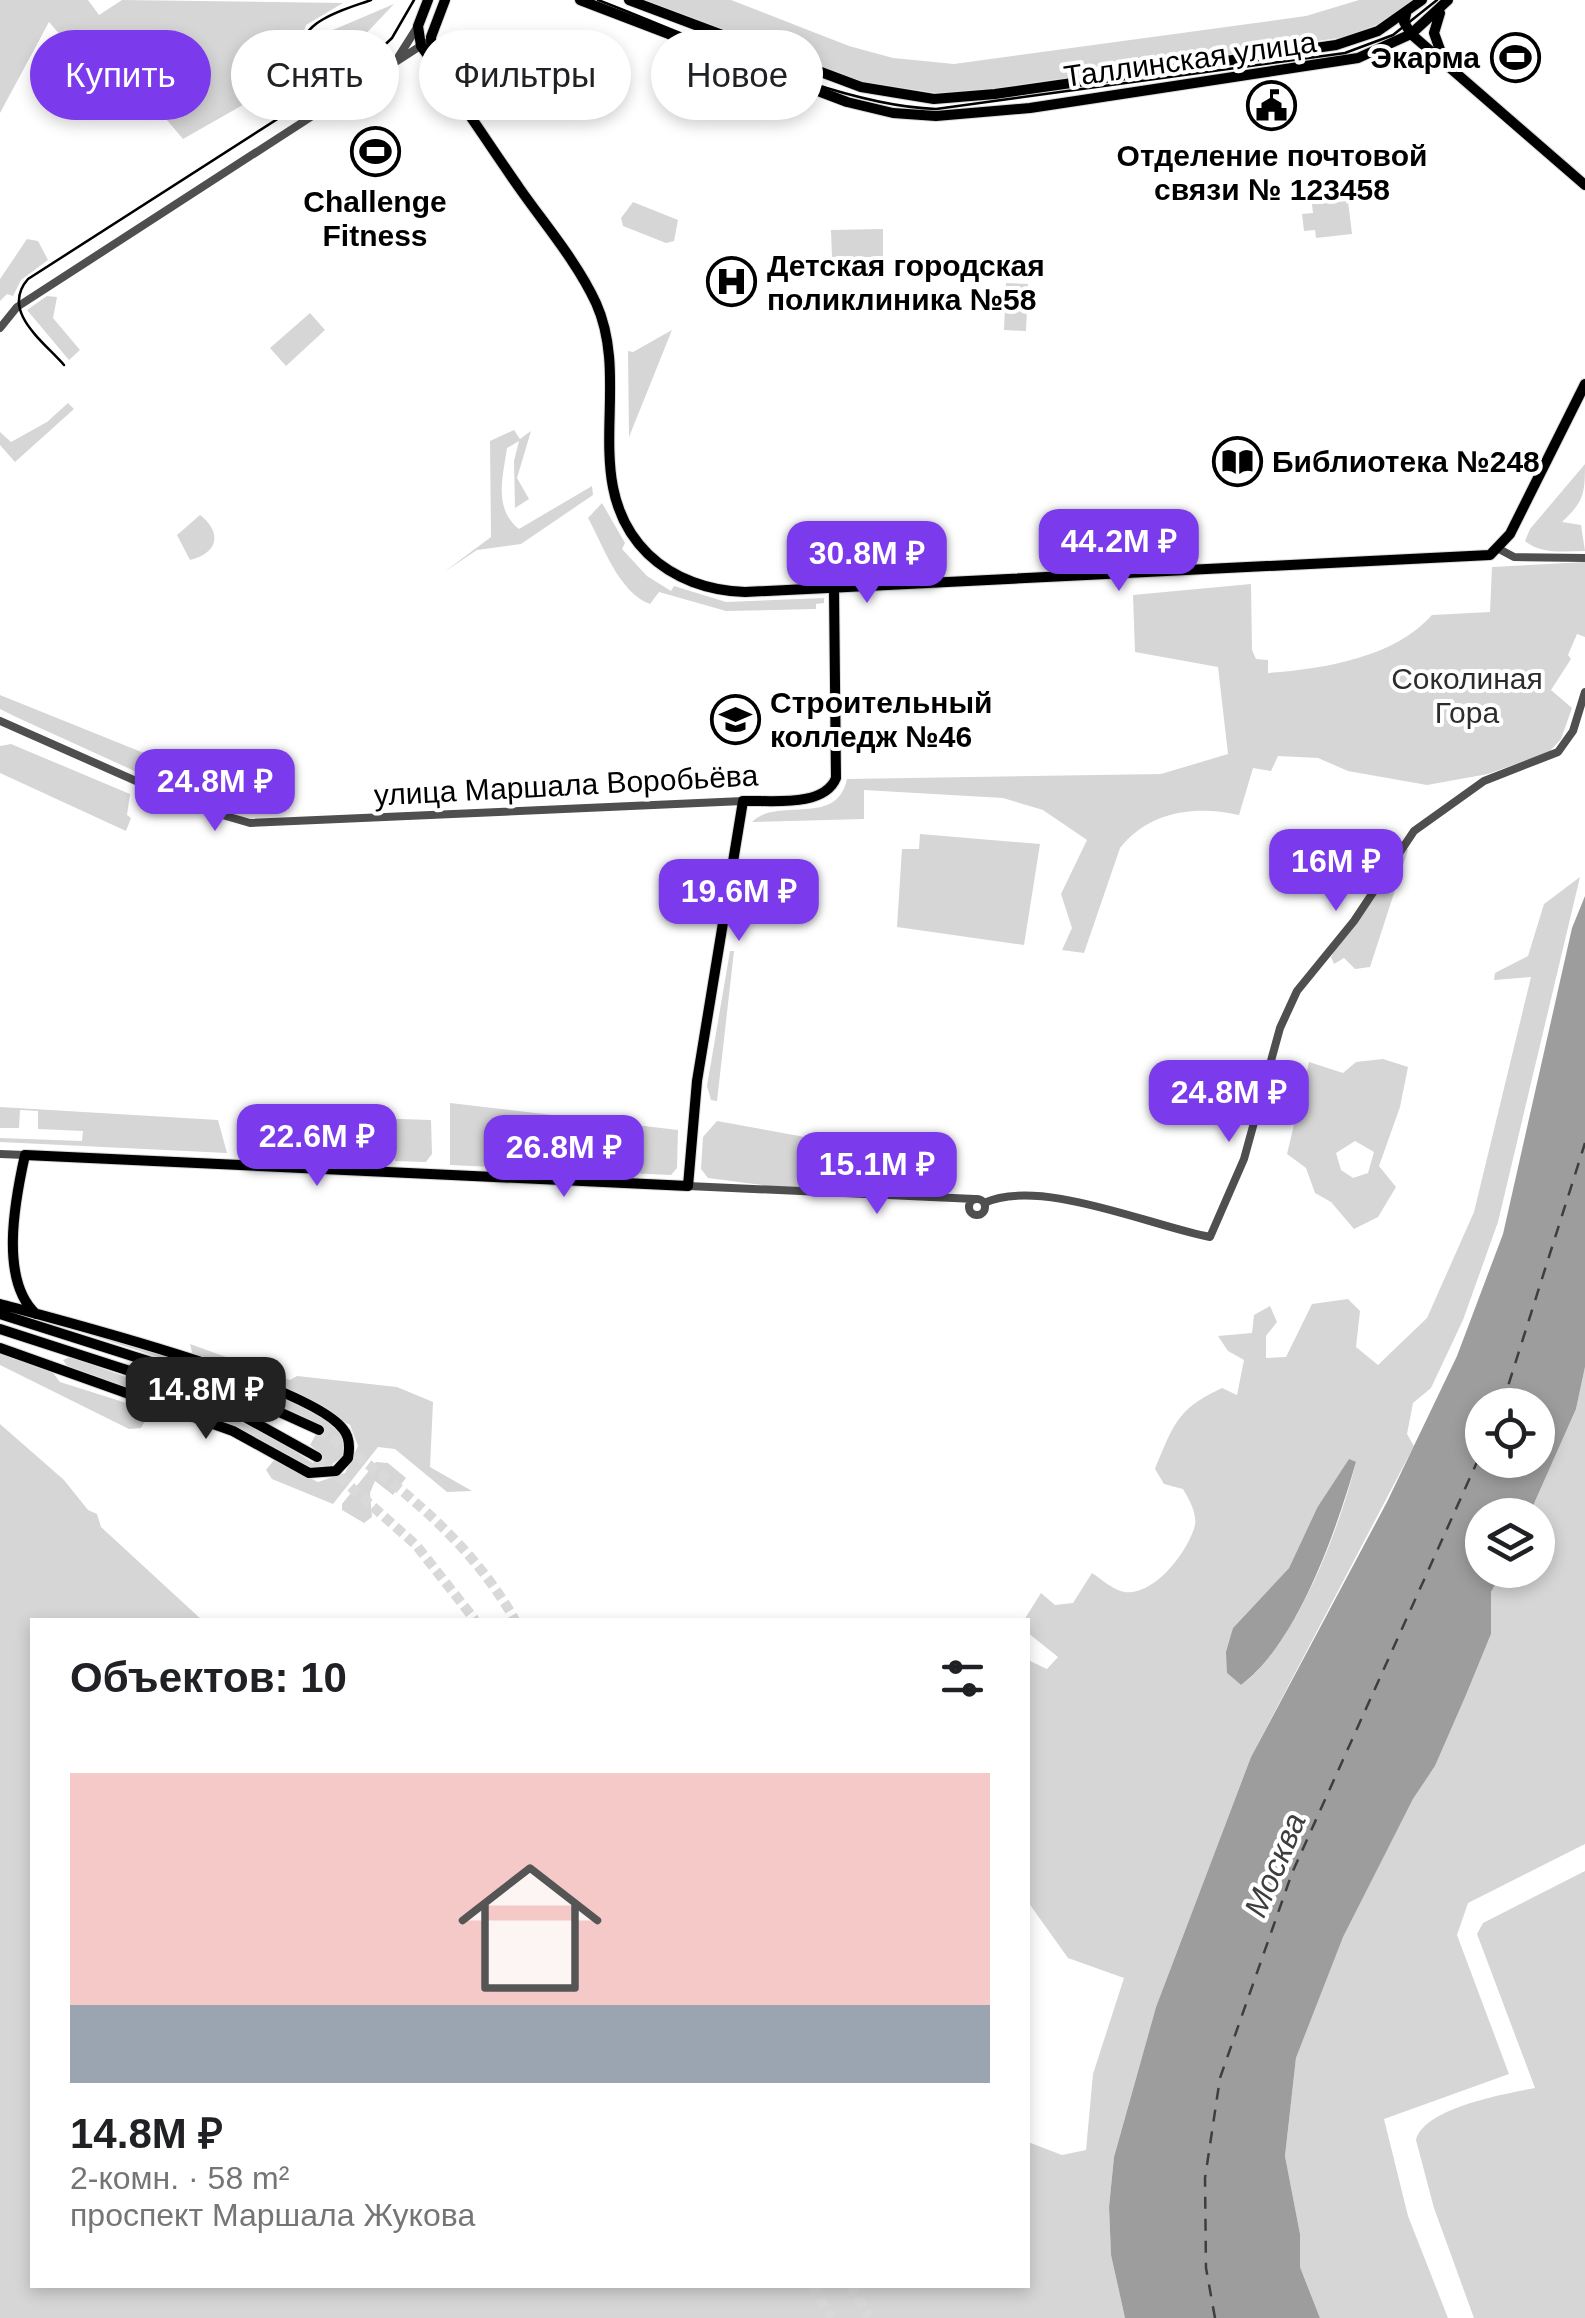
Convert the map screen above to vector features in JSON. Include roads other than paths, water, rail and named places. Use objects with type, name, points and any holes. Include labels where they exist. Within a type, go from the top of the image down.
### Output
[{"type":"main road","points":[[419,33],[428,0]]},
{"type":"main road","points":[[433,30],[446,0]]},
{"type":"main road","name":"Таллинская улица","points":[[580,0],[847,102],[915,116],[1030,108],[1344,61],[1384,50],[1411,34],[1446,3]]},
{"type":"main road","name":"Таллинская улица","points":[[629,0],[851,84],[934,99],[984,96],[1336,45],[1378,31],[1422,0]]},
{"type":"main road","points":[[1444,59],[1434,30],[1446,3]]},
{"type":"main road","points":[[1406,14],[1405,24],[1411,34],[1585,185]]},
{"type":"main road","points":[[1384,50],[1428,50]]},
{"type":"main road","points":[[473,120],[576,269],[605,323],[611,355],[610,485],[631,535],[667,569],[703,586],[738,592],[1487,555],[1499,549],[1585,384]]},
{"type":"main road","name":"улица Маршала Воробьёва","points":[[743,801],[813,797],[835,782],[834,588]]},
{"type":"main road","points":[[0,1250],[25,1155],[688,1186],[697,1080],[743,801]]},
{"type":"main road","points":[[7,1234],[7,1279],[20,1303],[36,1314]]},
{"type":"main road","points":[[0,1304],[208,1365],[289,1397],[342,1426],[349,1441],[348,1458],[336,1471],[309,1473],[233,1431],[0,1348]]},
{"type":"main road","points":[[0,1314],[212,1380],[319,1430]]},
{"type":"main road","points":[[0,1330],[207,1396],[317,1457]]},
{"type":"street","points":[[399,52],[418,26]]},
{"type":"street","points":[[0,328],[17,307],[306,120]]},
{"type":"street","points":[[1499,549],[1512,556],[1585,558]]},
{"type":"street","points":[[688,1186],[949,1200],[1045,1199],[1210,1236],[1244,1159],[1280,1028],[1296,992],[1354,921],[1387,865],[1428,818],[1484,781],[1555,754],[1572,732],[1585,692]]},
{"type":"street","name":"улица Маршала Воробьёва","points":[[0,720],[194,807],[250,823],[743,801]]},
{"type":"street","points":[[0,1154],[25,1155]]},
{"type":"street","points":[[949,1200],[980,1214],[980,1201]]},
{"type":"street","points":[[970,1210],[980,1201]]},
{"type":"water","name":"Москва","points":[[1585,896],[1585,1367],[1576,1409],[1555,1456],[1555,1388],[1465,1388],[1465,1478],[1545,1478],[1537,1498],[1465,1498],[1465,1588],[1493,1588],[1491,1634],[1435,1766],[1413,1799],[1343,1937],[1296,2058],[1285,2156],[1300,2234],[1300,2267],[1320,2318],[1125,2318],[1111,2255],[1109,2207],[1114,2157],[1156,2007],[1251,1757],[1387,1502],[1457,1356],[1503,1234],[1572,928]]},
{"type":"water","points":[[1349,1459],[1356,1462],[1313,1582],[1280,1642],[1241,1685],[1227,1673],[1226,1652],[1233,1628],[1289,1568],[1317,1508]]},
{"type":"tunnel","points":[[319,1430],[402,1491],[453,1538],[476,1563],[514,1618]]},
{"type":"tunnel","points":[[317,1457],[416,1545],[473,1618]]},
{"type":"tunnel","points":[[815,2288],[831,2318]]},
{"type":"tunnel","points":[[853,2288],[869,2318]]},
{"type":"tram line","points":[[310,30],[334,14],[371,0]]},
{"type":"tram line","points":[[64,365],[36,336],[22,314],[21,291],[28,279],[368,61],[392,38],[414,0]]},
{"type":"tram line","points":[[598,0],[811,83],[896,105],[936,109],[1345,53],[1393,35],[1437,0]]},
{"type":"place","name":"Экарма","points":[[1515,57]]},
{"type":"place","name":"Отделение почтовой связи № 123458","points":[[1272,106]]},
{"type":"place","name":"Challenge Fitness","points":[[375,152]]},
{"type":"place","name":"Детская городская поликлиника №58","points":[[732,282]]},
{"type":"place","name":"Библиотека №248","points":[[1237,461]]},
{"type":"place","name":"Строительный колледж №46","points":[[735,719]]},
{"type":"park label","name":"Соколиная Гора","points":[[1467,695]]}]
